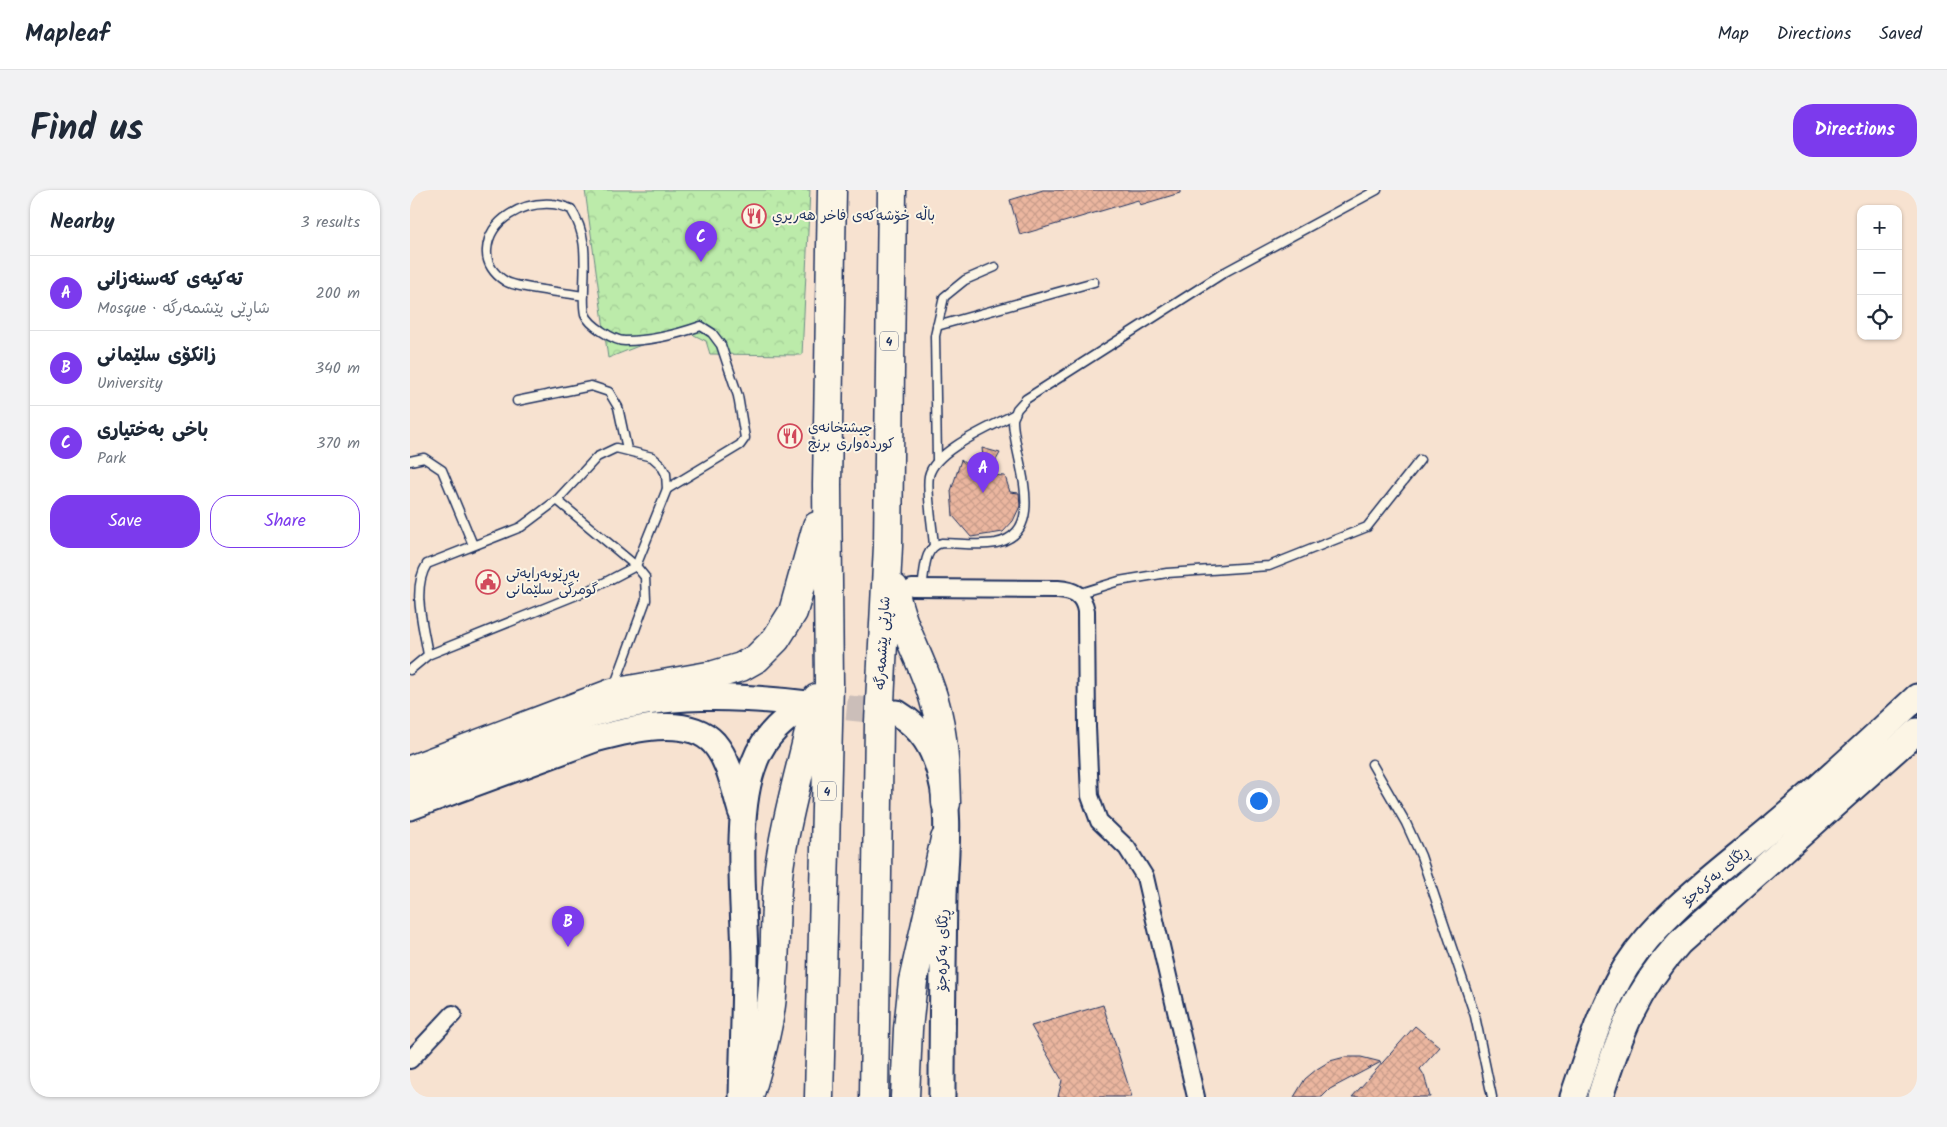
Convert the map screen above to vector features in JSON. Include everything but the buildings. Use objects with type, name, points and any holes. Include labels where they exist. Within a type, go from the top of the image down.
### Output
[{"type":"highway","name":"4","points":[[818,1097],[820,966],[826,817],[827,485],[832,190]]},
{"type":"highway","name":"شاڕێی پێشمەرگە","points":[[874,1097],[879,722],[888,546],[892,190]]},
{"type":"highway","points":[[410,770],[612,693],[714,675],[741,667],[768,650],[782,631],[798,600],[827,485]]},
{"type":"highway","points":[[888,546],[899,611],[926,677],[940,721],[946,803]]},
{"type":"highway","points":[[749,1097],[762,1050],[771,1004],[777,894],[782,851],[827,650]]},
{"type":"highway","points":[[905,1097],[908,1029],[914,981],[945,839]]},
{"type":"main road","name":"ڕێگای بەکرەجۆ","points":[[1573,1097],[1604,1010],[1616,985],[1627,966],[1660,925],[1788,814],[1917,697]]},
{"type":"main road","points":[[410,784],[480,760],[593,714],[634,704],[672,698],[716,698],[807,704],[774,729],[762,745],[750,776],[744,823],[745,958],[742,1097]]},
{"type":"main road","name":"ڕێگای بەکرەجۆ","points":[[897,713],[915,725],[928,742],[938,764],[946,803],[941,1016],[942,1097]]},
{"type":"main road","points":[[410,807],[595,739],[624,731],[665,727],[696,731],[705,735],[714,744],[731,774],[744,823]]},
{"type":"main road","name":"ڕێگای بەکرەجۆ","points":[[1600,1097],[1629,1014],[1646,982],[1663,960],[1678,943],[1917,731]]},
{"type":"street","points":[[917,588],[1058,589],[1077,594],[1082,598],[1086,610],[1090,796],[1099,820],[1127,848],[1145,877],[1196,1097]]},
{"type":"street","points":[[410,1060],[453,1014]]},
{"type":"lane","points":[[917,588],[928,553],[934,546],[942,543],[997,542],[1012,537],[1019,528],[1027,505],[1012,425],[1015,414],[1026,399],[1128,335],[1167,307],[1225,272],[1376,190]]},
{"type":"lane","points":[[584,296],[507,283],[494,274],[486,257],[488,237],[493,227],[505,216],[528,207],[552,204],[571,209],[580,224],[586,246],[584,296],[586,314],[592,324],[599,330],[624,341],[677,334],[701,326],[712,333],[721,345],[738,396],[745,438],[740,446],[667,489]]},
{"type":"lane","points":[[934,546],[929,476],[937,460],[935,336],[937,326],[944,297],[966,280],[995,267]]},
{"type":"lane","points":[[937,326],[1094,282]]},
{"type":"lane","points":[[516,401],[591,386],[609,392],[618,407],[627,449]]},
{"type":"lane","points":[[937,460],[969,439],[1015,414]]},
{"type":"lane","points":[[410,670],[428,655],[594,588],[636,566],[667,489],[666,474],[661,465],[652,457],[627,449],[616,448],[597,457],[558,500],[521,527],[432,560],[422,571],[419,594],[428,655]]},
{"type":"lane","points":[[410,461],[424,458],[442,470],[473,545]]},
{"type":"lane","points":[[1077,594],[1119,581],[1167,573],[1269,566],[1367,527],[1420,460]]},
{"type":"lane","points":[[558,500],[636,566],[644,577],[646,600],[612,693]]},
{"type":"lane","points":[[1372,764],[1403,817],[1421,856],[1435,904],[1475,1016],[1484,1068],[1492,1097]]},
{"type":"green space","points":[[585,190],[810,190],[802,355],[710,354],[706,341],[682,329],[608,358]]},
{"type":"tunnel","points":[[810,704],[897,713]]},
{"type":"place","name":"باڵە خۆشەکەی فاخر هەريري","points":[[754,216]]},
{"type":"place","name":"باخی بەختیاری","points":[[701,262]]},
{"type":"place","name":"چيشتخانەی کوردەواری برنج","points":[[790,436]]},
{"type":"place","name":"تەکیەی کەسنەزانی","points":[[983,493]]},
{"type":"place","name":"بەڕێوبەرایەتی گومرگی سلێمانی","points":[[488,582]]},
{"type":"place","name":"زانکۆی سلێمانی","points":[[568,947]]}]
